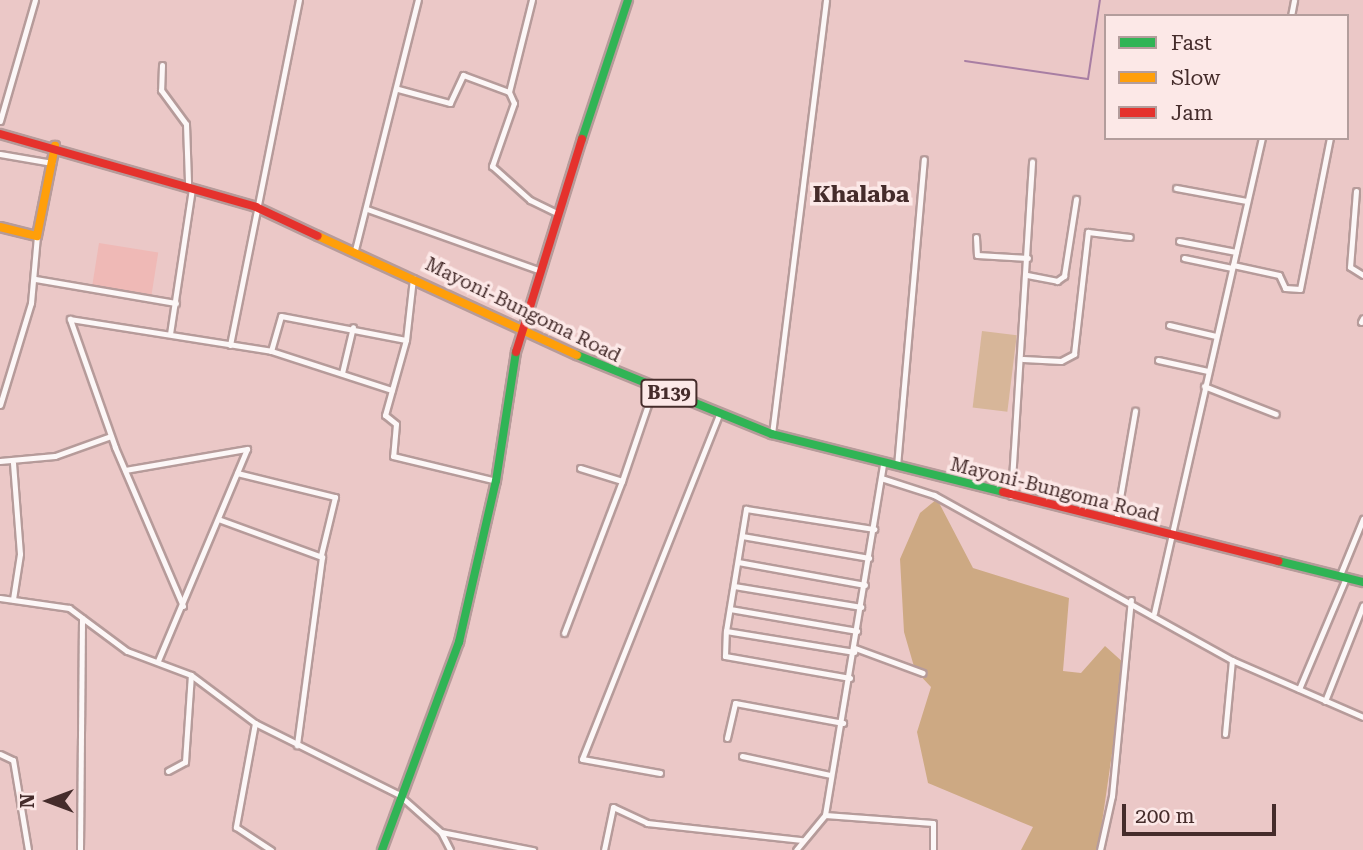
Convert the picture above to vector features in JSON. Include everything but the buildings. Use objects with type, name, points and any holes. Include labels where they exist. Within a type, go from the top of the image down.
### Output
[{"type":"main road","points":[[383,850],[398,794],[459,642],[496,481],[520,326],[555,212],[628,0]]},
{"type":"main road","name":"Mayoni-Bungoma Road","points":[[0,134],[55,146],[190,184],[256,207],[414,275],[654,387],[772,434],[896,470],[1363,582]]},
{"type":"main road","points":[[0,227],[37,236],[55,146]]},
{"type":"street","points":[[0,121],[35,0]]},
{"type":"street","points":[[230,345],[299,0]]},
{"type":"street","points":[[355,250],[398,89],[418,0]]},
{"type":"street","points":[[532,0],[509,92],[514,103],[492,166],[530,200],[555,212]]},
{"type":"street","points":[[772,434],[826,0]]},
{"type":"street","points":[[162,65],[161,90],[186,124],[190,184],[170,334]]},
{"type":"street","points":[[398,89],[450,103],[463,75],[509,92]]},
{"type":"street","points":[[1154,613],[1262,140]]},
{"type":"street","points":[[1184,258],[1279,275],[1285,288],[1300,289],[1330,140]]},
{"type":"street","points":[[0,154],[52,163]]},
{"type":"street","points":[[896,470],[924,159]]},
{"type":"street","points":[[1011,496],[1023,359],[1031,162]]},
{"type":"street","points":[[1176,188],[1247,201]]},
{"type":"street","points":[[1356,191],[1350,267],[1363,275]]},
{"type":"street","points":[[1027,275],[1057,281],[1063,276],[1076,200]]},
{"type":"street","points":[[367,209],[538,270]]},
{"type":"street","points":[[1023,359],[1062,361],[1074,354],[1088,232],[1130,237]]},
{"type":"street","points":[[0,405],[35,279],[37,236]]},
{"type":"street","points":[[976,237],[976,255],[1028,258]]},
{"type":"street","points":[[1179,242],[1236,252]]},
{"type":"street","points":[[414,275],[406,340],[384,417],[397,424],[393,456],[496,481]]},
{"type":"street","points":[[35,279],[176,303]]},
{"type":"street","points":[[271,351],[280,316],[353,327],[406,340]]},
{"type":"street","points":[[183,606],[111,436],[70,319],[271,351],[392,390]]},
{"type":"street","points":[[1169,325],[1216,335]]},
{"type":"street","points":[[342,373],[353,327]]},
{"type":"street","points":[[1158,360],[1208,371]]},
{"type":"street","points":[[1204,386],[1276,414]]},
{"type":"street","points":[[564,634],[622,481],[654,387]]},
{"type":"street","points":[[1116,523],[1136,411]]},
{"type":"street","points":[[660,773],[582,759],[720,413]]},
{"type":"street","points":[[0,460],[13,463],[111,436]]},
{"type":"street","points":[[125,471],[246,449],[158,661]]},
{"type":"street","points":[[13,463],[20,554],[13,599]]},
{"type":"street","points":[[796,850],[802,839],[825,815],[843,723],[883,466]]},
{"type":"street","points":[[580,468],[622,481]]},
{"type":"street","points":[[237,473],[335,497],[321,555],[313,657],[297,746]]},
{"type":"street","points":[[881,478],[934,495],[1131,600],[1232,660],[1363,717]]},
{"type":"street","points":[[850,678],[724,656],[726,631],[747,508],[874,529]]},
{"type":"street","points":[[218,519],[321,555]]},
{"type":"street","points":[[1299,689],[1363,519]]},
{"type":"street","points":[[742,537],[869,558]]},
{"type":"street","points":[[738,562],[865,585]]},
{"type":"street","points":[[734,586],[861,607]]},
{"type":"street","points":[[0,598],[48,601],[82,618],[117,645],[191,675],[255,723],[398,794],[441,832],[450,850]]},
{"type":"street","points":[[1100,850],[1112,796],[1131,600]]},
{"type":"street","points":[[1325,701],[1363,605]]},
{"type":"street","points":[[730,609],[857,631]]},
{"type":"street","points":[[79,850],[82,618]]},
{"type":"street","points":[[726,631],[854,650],[923,673]]},
{"type":"street","points":[[1225,734],[1232,660]]},
{"type":"street","points":[[168,771],[185,762],[191,675]]},
{"type":"street","points":[[727,738],[735,704],[843,723]]},
{"type":"street","points":[[255,723],[236,827],[271,850]]},
{"type":"street","points":[[0,754],[13,760],[28,850]]},
{"type":"street","points":[[742,756],[831,775]]},
{"type":"street","points":[[618,850],[607,848],[613,807],[641,815],[647,823],[802,839]]},
{"type":"street","points":[[825,815],[933,823],[933,850]]},
{"type":"street","points":[[441,832],[533,850]]},
{"type":"shaded area","points":[[99,243],[158,252],[151,298],[92,288]]},
{"type":"shaded area","points":[[982,331],[1017,335],[1007,412],[973,407]]},
{"type":"shaded area","points":[[937,499],[973,568],[1069,598],[1063,671],[1081,673],[1105,646],[1125,664],[1098,850],[1021,850],[1033,827],[928,783],[917,732],[931,687],[915,670],[904,632],[900,559],[920,513]]},
{"type":"waterway","points":[[965,61],[1088,79],[1100,0]]},
{"type":"traffic: fast","points":[[582,139],[628,0]]},
{"type":"traffic: fast","points":[[382,850],[459,642],[496,481],[516,352]]},
{"type":"traffic: fast","points":[[577,355],[772,434],[1003,492]]},
{"type":"traffic: fast","points":[[1278,561],[1363,582]]},
{"type":"traffic: slow","points":[[0,227],[37,236],[55,146]]},
{"type":"traffic: slow","points":[[318,236],[577,355]]},
{"type":"traffic: jam","points":[[0,134],[256,207],[318,236]]},
{"type":"traffic: jam","points":[[516,352],[582,139]]},
{"type":"traffic: jam","points":[[1003,492],[1278,561]]},
{"type":"district","name":"Khalaba","points":[[861,195]]}]
